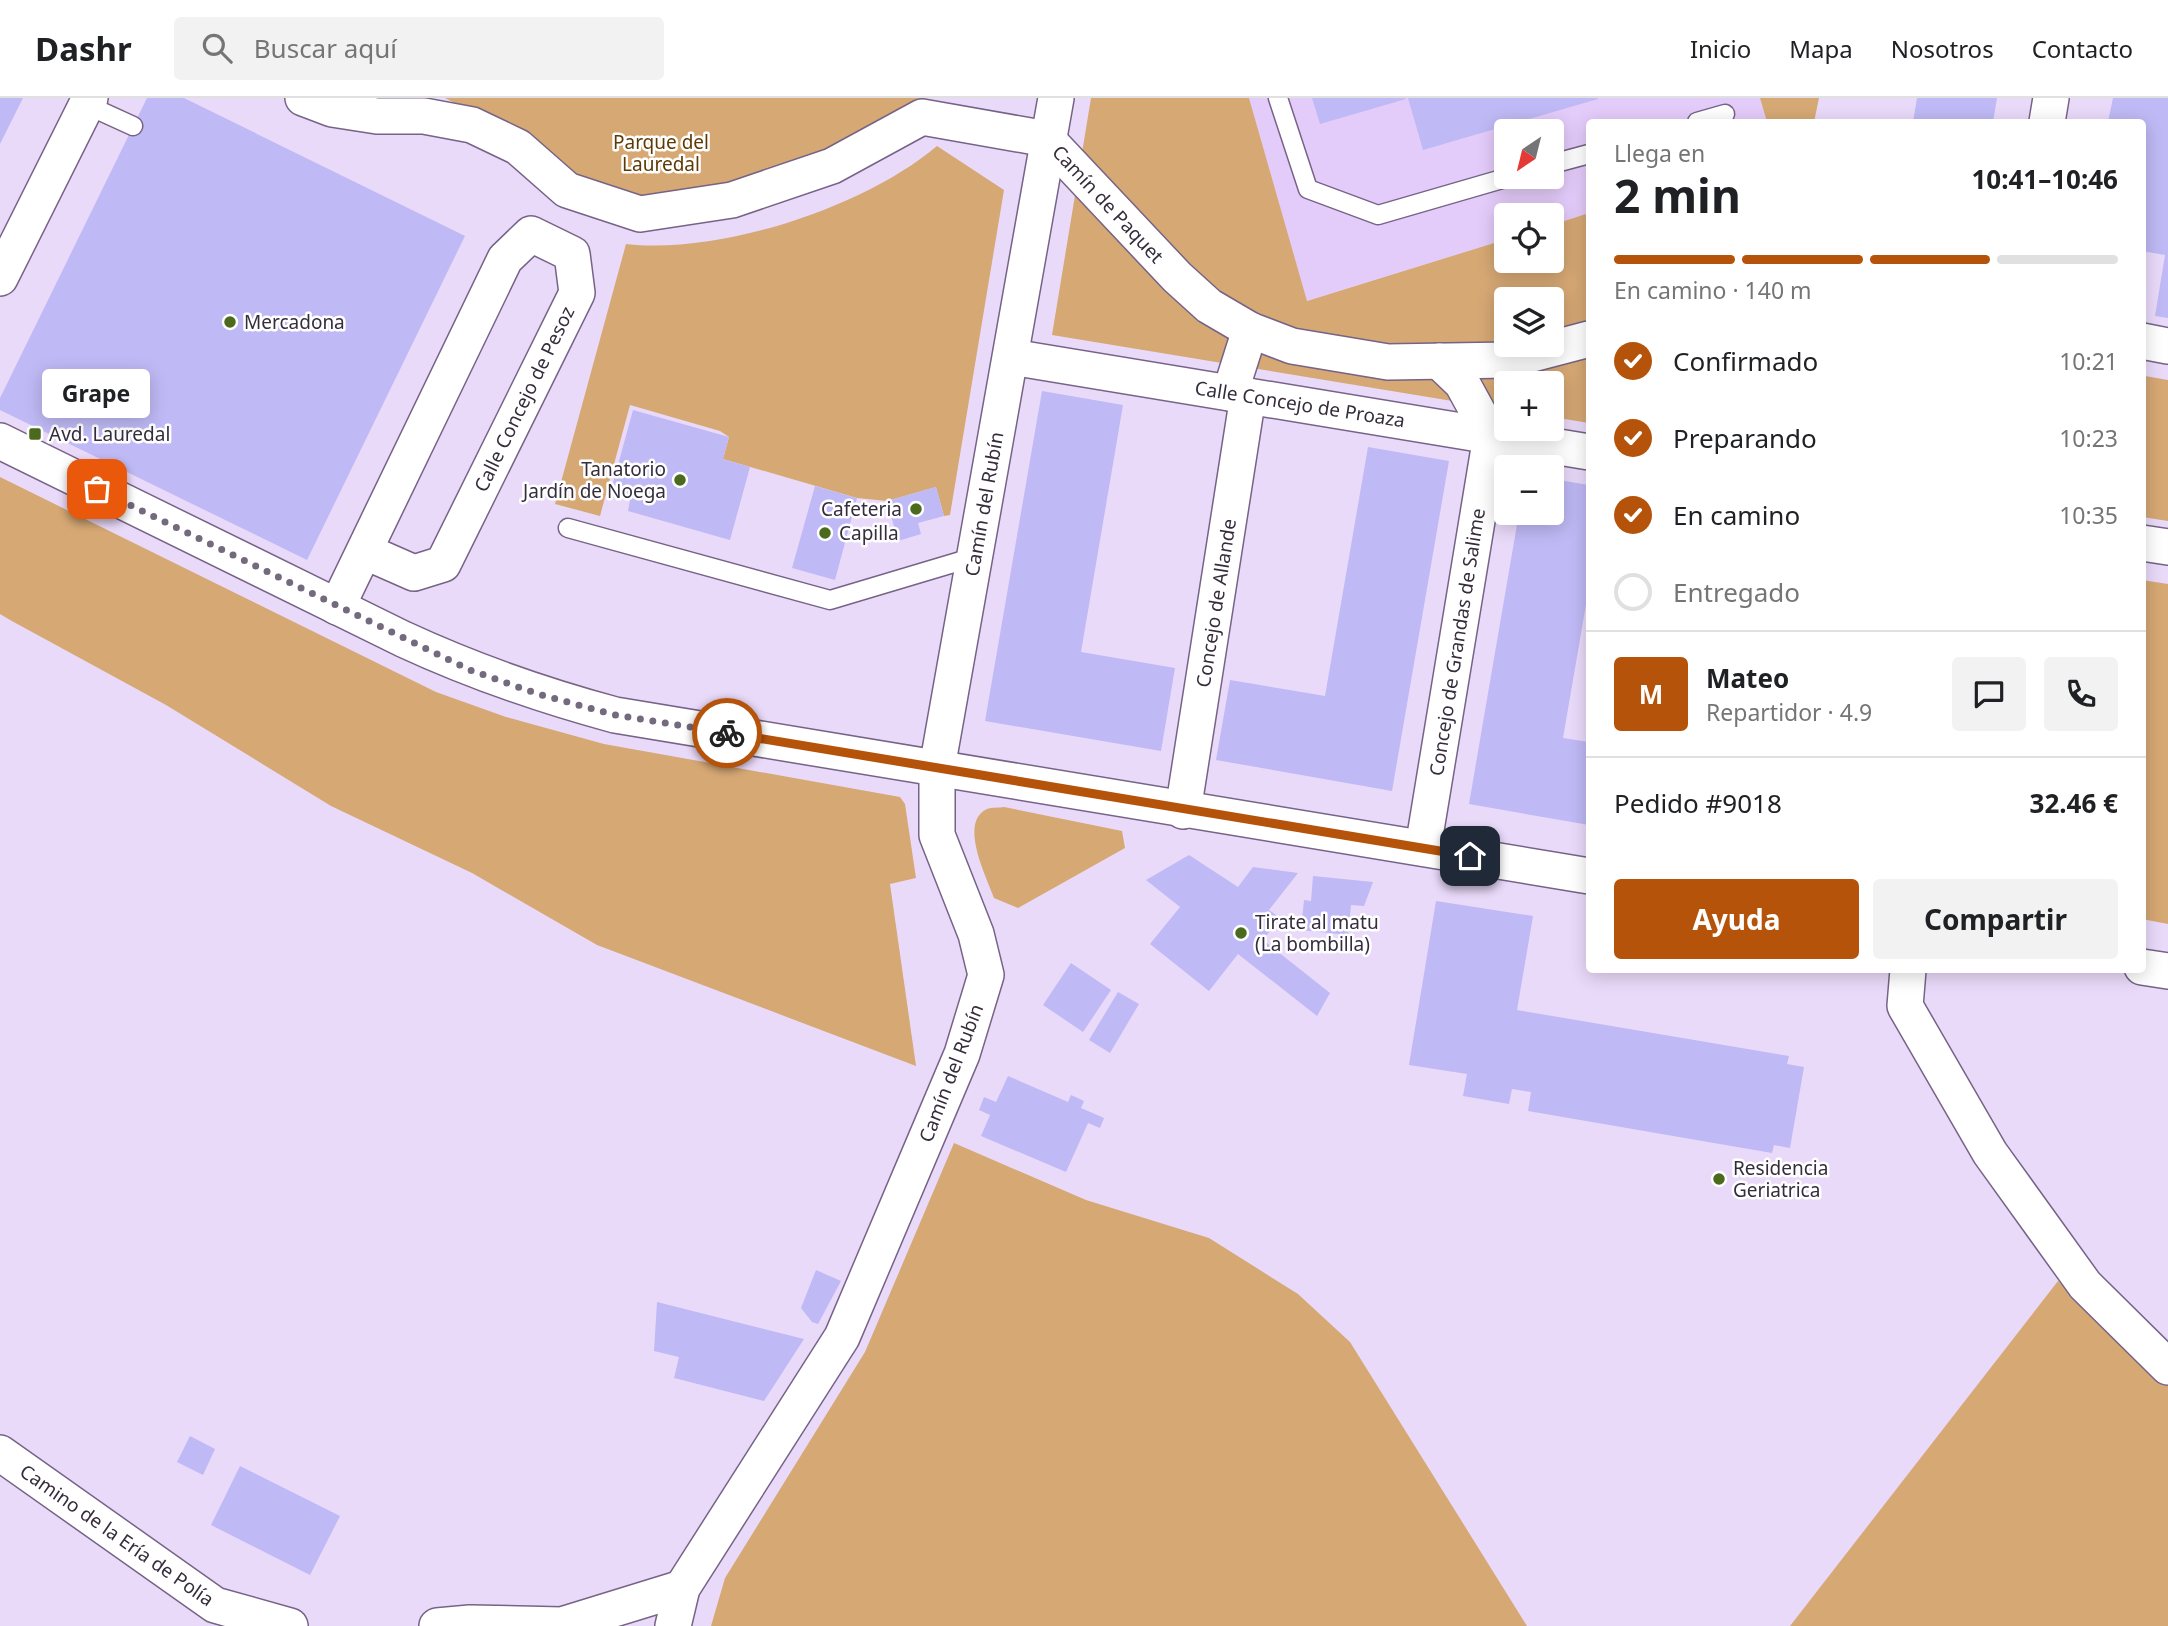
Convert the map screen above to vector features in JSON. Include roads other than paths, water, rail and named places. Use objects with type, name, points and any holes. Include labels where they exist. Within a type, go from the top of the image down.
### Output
[{"type":"street","name":"Camín de Paquet","points":[[303,98],[332,109],[377,117],[425,116],[472,125],[518,147],[567,190],[640,214],[732,200],[832,166],[922,117],[1047,139],[1177,277],[1209,306],[1250,330],[1292,346],[1339,356],[1388,362],[1509,360],[1586,340]]},
{"type":"street","name":"Camín del Rubín","points":[[673,1626],[682,1588],[842,1337],[962,1054],[986,975],[976,934],[937,835],[937,768],[1056,98]]},
{"type":"street","points":[[2048,119],[2051,98]]},
{"type":"street","points":[[0,278],[89,102]]},
{"type":"street","points":[[337,607],[506,259],[531,234],[543,240],[567,190]]},
{"type":"street","name":"Calle Concejo de Pesoz","points":[[365,551],[414,573],[443,564],[576,293],[572,254],[543,240]]},
{"type":"street","name":"Concejo de Allande","points":[[1183,811],[1250,330]]},
{"type":"street","points":[[2146,342],[2168,346]]},
{"type":"street","name":"Calle Concejo de Proaza","points":[[1011,357],[1586,452]]},
{"type":"street","points":[[1439,361],[1462,383],[1491,436]]},
{"type":"street","name":"Concejo de Grandas de Salime","points":[[1423,848],[1491,436]]},
{"type":"street","points":[[0,441],[470,670],[538,694],[601,711],[1183,811],[1586,875]]},
{"type":"street","points":[[2146,543],[2168,547]]},
{"type":"street","points":[[2146,968],[2168,971]]},
{"type":"street","points":[[1908,973],[1905,1006],[1990,1153],[2077,1274],[2168,1367]]},
{"type":"street","name":"Camino de la Ería de Polía","points":[[0,1453],[211,1616],[283,1625]]},
{"type":"street","points":[[437,1626],[470,1623],[563,1625],[682,1588]]},
{"type":"lane","points":[[1278,98],[1308,189],[1378,215],[1494,181]]},
{"type":"lane","points":[[89,102],[133,126]]},
{"type":"lane","points":[[1708,119],[1725,114]]},
{"type":"lane","points":[[1564,161],[1586,155]]},
{"type":"lane","points":[[568,528],[830,600],[974,557]]},
{"type":"place","name":"Mercadona","points":[[230,322]]},
{"type":"place","name":"Avd. Lauredal","points":[[35,434]]},
{"type":"place","name":"Tanatorio Jardín de Noega","points":[[680,480]]},
{"type":"place","name":"Grape","points":[[97,489]]},
{"type":"place","name":"Cafeteria","points":[[916,509]]},
{"type":"place","name":"Capilla","points":[[825,533]]},
{"type":"place","name":"Tirate al matu (La bombilla)","points":[[1241,933]]},
{"type":"place","name":"Residencia Geriatrica","points":[[1719,1179]]},
{"type":"park label","name":"Parque del Lauredal","points":[[661,153]]}]
